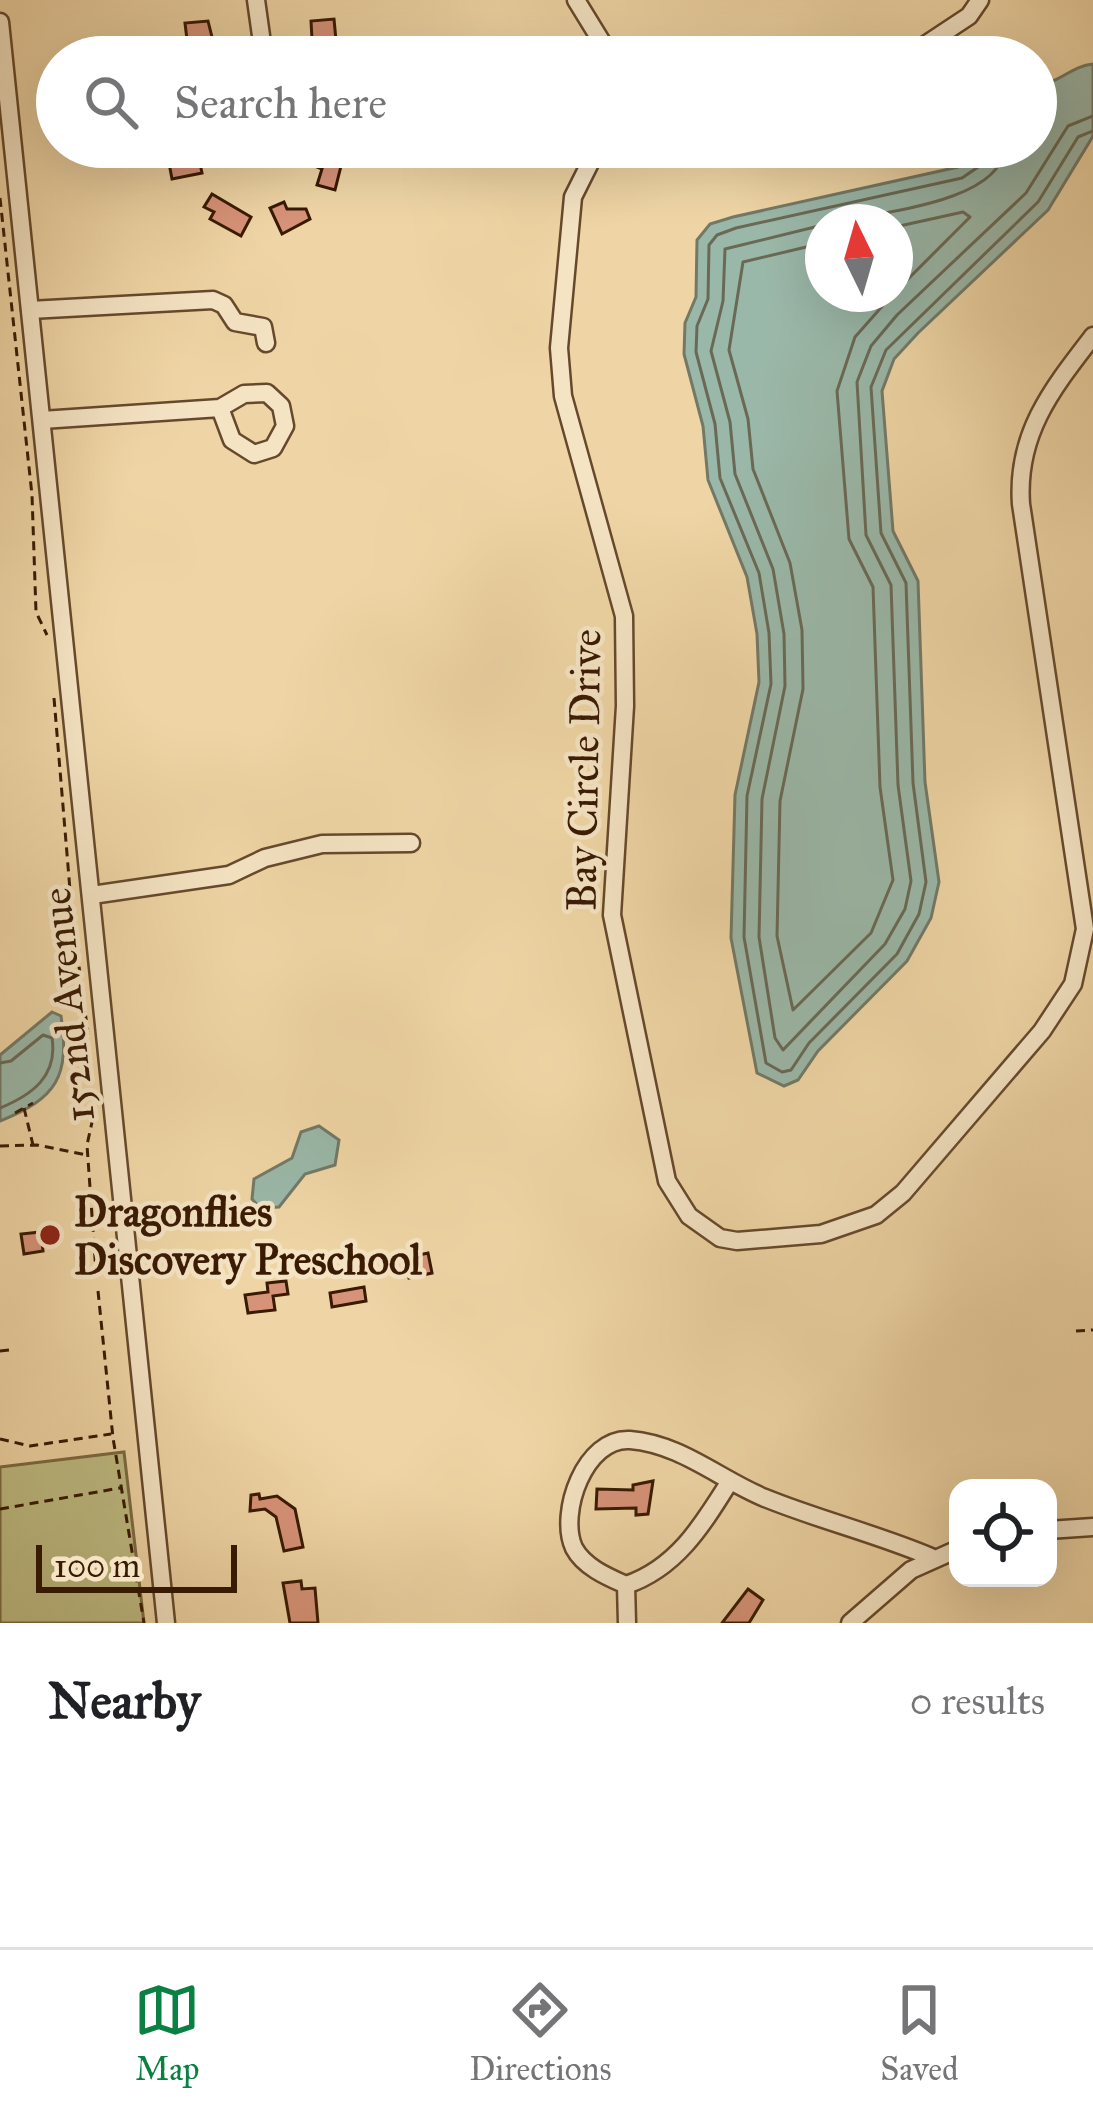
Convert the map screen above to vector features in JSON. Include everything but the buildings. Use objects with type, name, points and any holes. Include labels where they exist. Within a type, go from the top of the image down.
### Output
[{"type":"street","points":[[256,0],[261,36]]},
{"type":"street","points":[[576,0],[598,36]]},
{"type":"street","points":[[939,36],[969,16],[980,0]]},
{"type":"street","name":"152nd Avenue","points":[[0,22],[166,1623]]},
{"type":"street","name":"Bay Circle Drive","points":[[588,168],[573,197],[559,348],[563,396],[624,616],[625,706],[612,915],[667,1180],[689,1216],[720,1238],[821,1234],[876,1215],[930,1162],[1042,1031],[1072,984],[1085,929],[1019,479],[1032,424],[1093,336]]},
{"type":"street","points":[[30,310],[131,300],[213,300],[224,304],[236,322],[262,327],[266,343]]},
{"type":"street","points":[[42,420],[220,408]]},
{"type":"street","points":[[92,895],[229,875],[265,858],[322,844],[411,843]]},
{"type":"street","points":[[730,1481],[682,1549],[644,1579],[626,1585],[584,1562],[573,1546],[574,1502],[597,1451],[624,1439],[690,1457],[730,1481],[931,1557]]},
{"type":"street","points":[[1057,1529],[1093,1527]]},
{"type":"street","points":[[850,1623],[931,1557],[949,1552]]},
{"type":"street","points":[[626,1585],[627,1623]]},
{"type":"path","points":[[0,198],[32,495],[36,612],[49,640]]},
{"type":"path","points":[[54,696],[72,914],[92,1057]]},
{"type":"path","points":[[97,1100],[88,1156],[97,1272]]},
{"type":"path","points":[[15,1113],[33,1103]]},
{"type":"path","points":[[24,1108],[33,1145]]},
{"type":"path","points":[[0,1146],[33,1145],[88,1156]]},
{"type":"path","points":[[98,1291],[120,1488],[144,1623]]},
{"type":"path","points":[[1076,1331],[1093,1330]]},
{"type":"path","points":[[0,1439],[30,1446],[113,1433]]},
{"type":"path","points":[[0,1509],[120,1488]]},
{"type":"shaded area","points":[[124,1452],[144,1623],[0,1623],[0,1467]]},
{"type":"water","points":[[1093,64],[1093,136],[1048,210],[894,359],[882,391],[893,531],[918,581],[925,782],[939,882],[931,918],[907,961],[818,1051],[798,1080],[784,1086],[757,1073],[731,938],[735,795],[759,682],[757,634],[747,577],[708,480],[703,426],[684,354],[685,323],[696,297],[697,240],[710,224],[733,217],[954,168],[1057,168],[1057,79]]},
{"type":"water","points":[[52,1012],[61,1016],[63,1037],[61,1070],[55,1083],[35,1103],[0,1121],[0,1055]]},
{"type":"water","points":[[319,1126],[339,1140],[335,1165],[305,1174],[279,1207],[260,1208],[252,1199],[254,1179],[292,1158],[301,1132]]},
{"type":"place","name":"Dragonflies Discovery Preschool","points":[[50,1235]]}]
